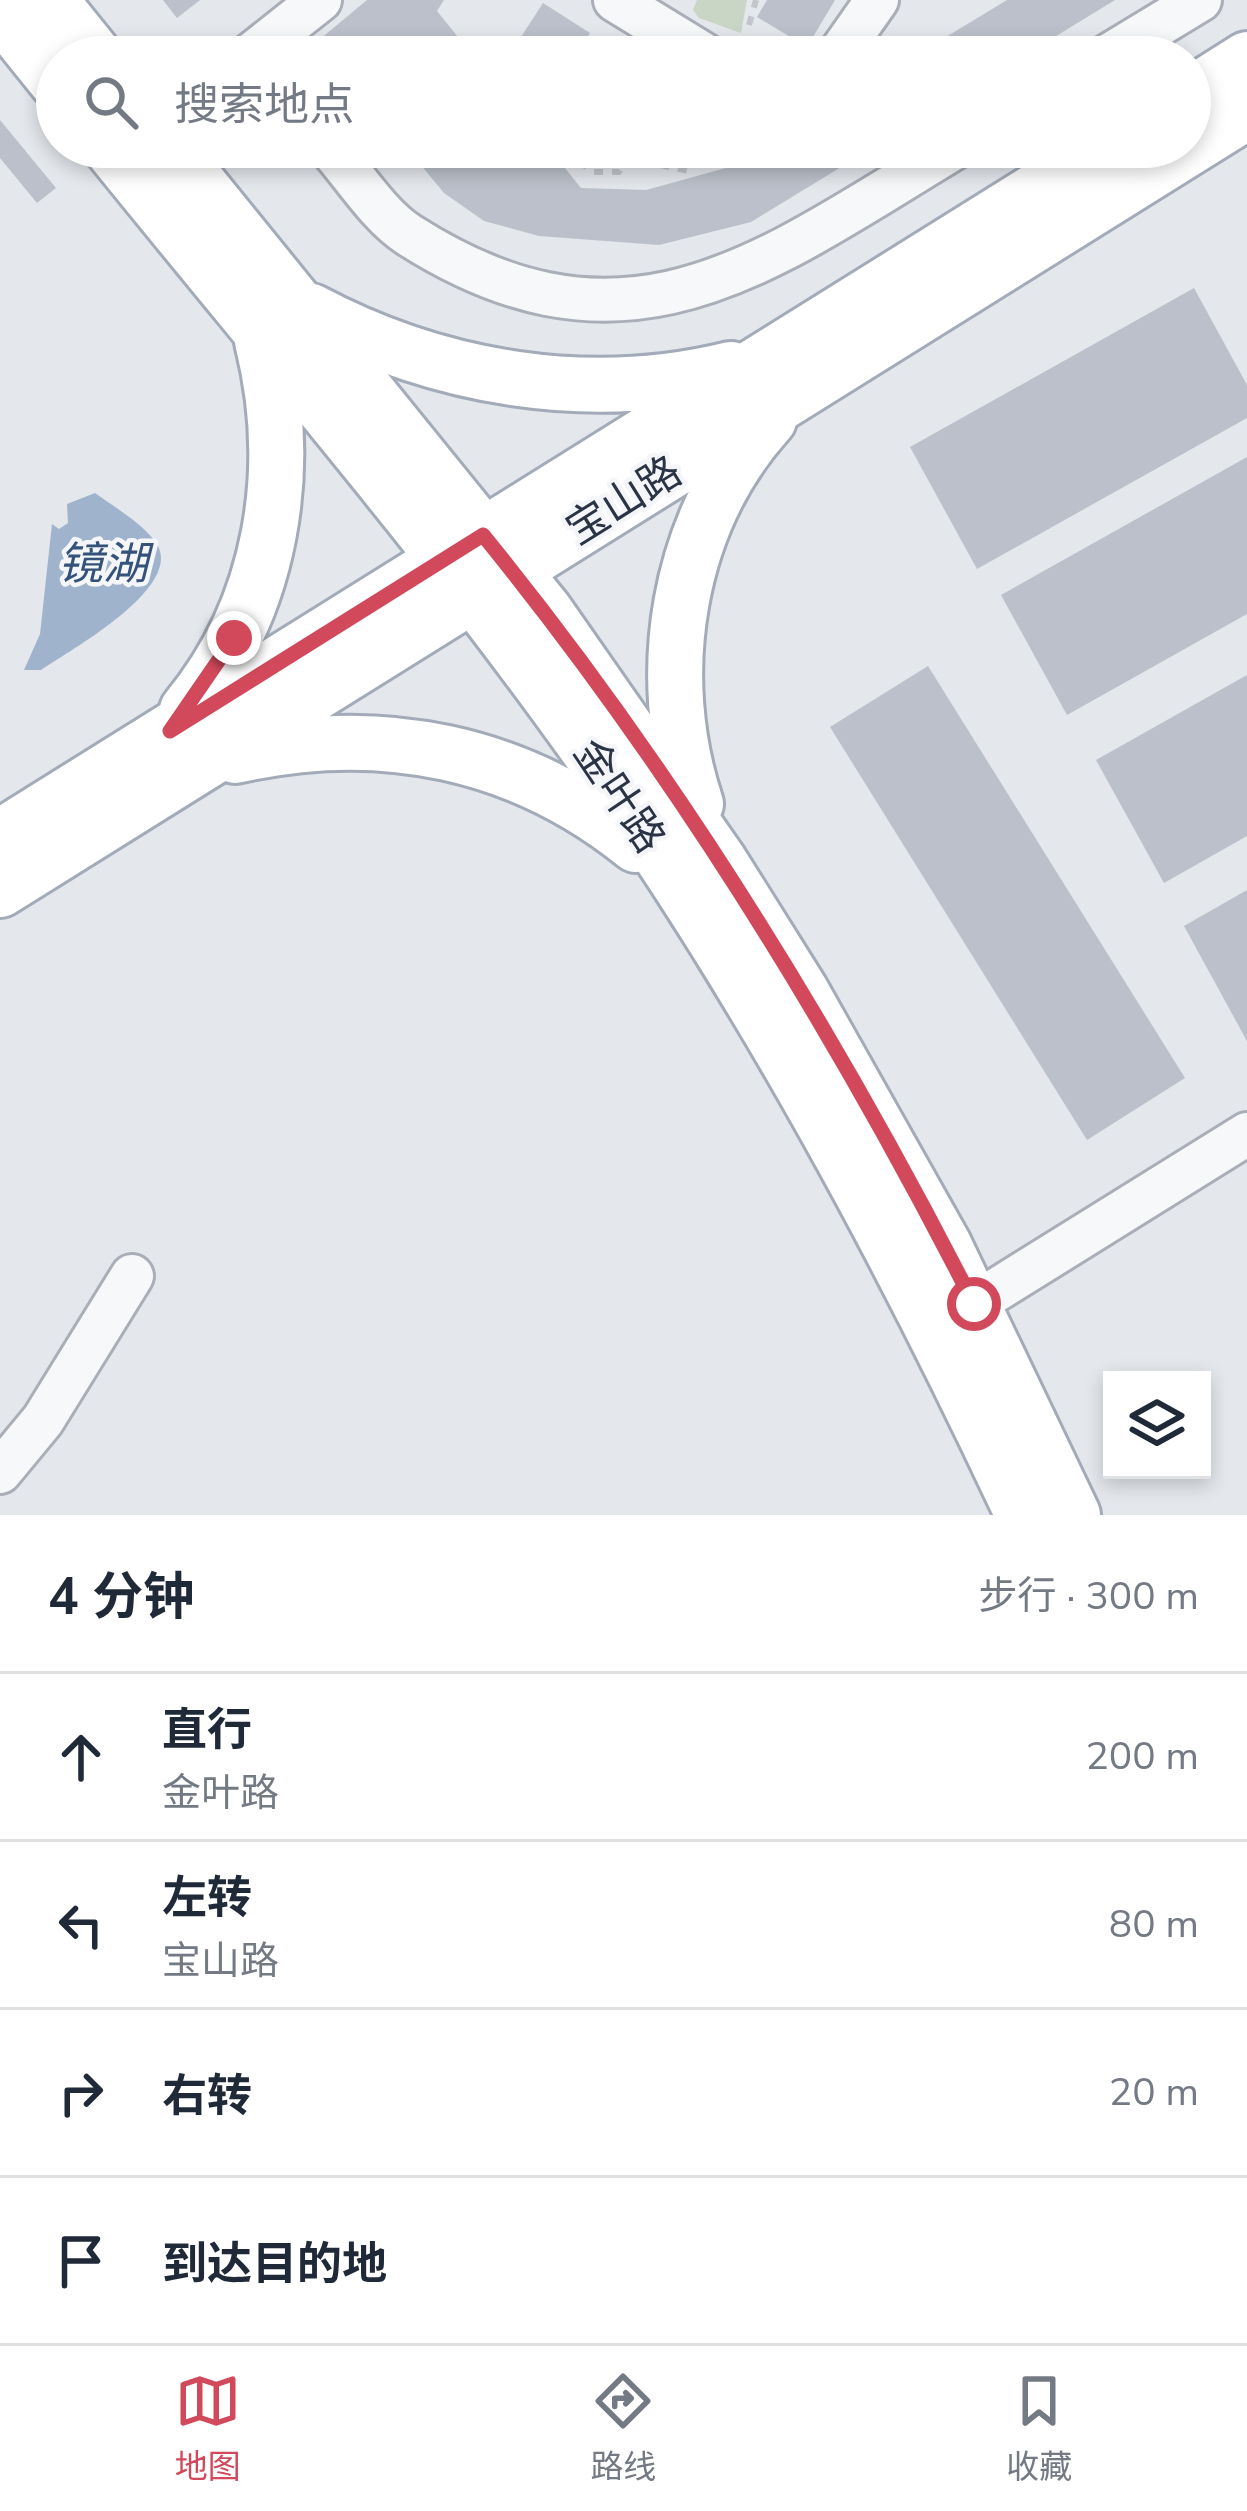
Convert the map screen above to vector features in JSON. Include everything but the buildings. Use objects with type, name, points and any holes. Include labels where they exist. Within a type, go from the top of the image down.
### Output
[{"type":"main road","points":[[50,0],[79,36]]},
{"type":"main road","points":[[0,11],[36,56]]},
{"type":"main road","points":[[1211,82],[1247,59]]},
{"type":"main road","name":"宝山路","points":[[1211,132],[1247,112]]},
{"type":"main road","name":"金叶路","points":[[131,168],[278,317],[478,565],[597,762],[700,874],[866,1104],[974,1304],[1073,1515]]},
{"type":"main road","name":"金叶路","points":[[182,168],[278,317]]},
{"type":"main road","name":"宝山路","points":[[776,379],[1076,168]]},
{"type":"main road","name":"宝山路","points":[[0,890],[182,750],[776,379],[1148,168]]},
{"type":"main road","points":[[278,317],[510,378],[776,379],[751,444],[719,495],[680,608],[674,695],[679,738],[701,822],[700,874],[648,854],[574,800],[512,771],[445,750],[403,743],[318,742],[182,750],[234,638],[270,532],[278,317]]},
{"type":"main road","name":"宝山路","points":[[0,837],[182,750]]},
{"type":"main road","name":"金叶路","points":[[700,874],[1023,1515]]},
{"type":"street","points":[[275,36],[320,0]]},
{"type":"street","points":[[615,0],[674,36]]},
{"type":"street","points":[[852,36],[877,0]]},
{"type":"street","points":[[1141,36],[1200,0]]},
{"type":"street","points":[[347,168],[405,234],[491,276],[578,300],[666,297],[759,266],[921,168]]},
{"type":"street","points":[[974,1304],[1247,1134]]},
{"type":"street","points":[[0,1472],[43,1420],[132,1276]]},
{"type":"path","points":[[749,25],[756,0]]},
{"type":"path","points":[[589,168],[619,172],[621,168]]},
{"type":"green space","points":[[697,0],[747,0],[741,33],[699,18],[693,10]]},
{"type":"water","name":"镜湖","points":[[95,493],[154,540],[161,557],[156,576],[142,595],[99,632],[41,670],[24,670],[40,634],[52,524],[59,529],[68,523],[67,504]]},
{"type":"route","points":[[234,638],[170,731],[483,535],[635,735],[720,862],[877,1123],[974,1304]]}]
